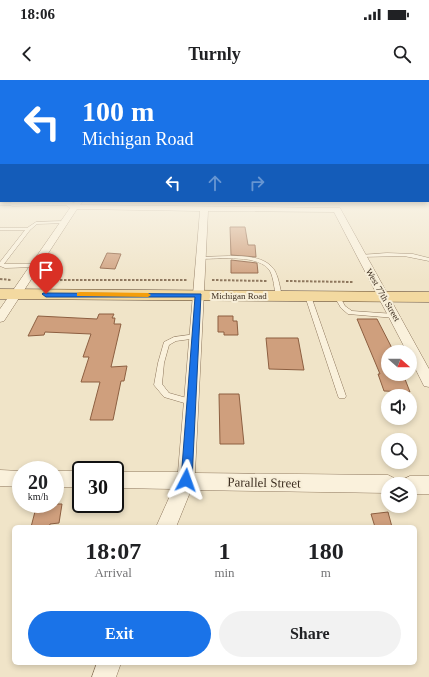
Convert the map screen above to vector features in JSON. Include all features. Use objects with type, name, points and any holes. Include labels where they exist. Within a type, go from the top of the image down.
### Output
[{"type":"main road","name":"Michigan Road","points":[[8,294],[199,288],[277,288],[308,296],[337,296],[380,290],[429,297]]},
{"type":"street","points":[[0,318],[8,294],[25,280],[62,226]]},
{"type":"street","points":[[167,525],[186,480],[203,226]]},
{"type":"street","name":"West 77th Street","points":[[345,226],[395,316],[429,382]]},
{"type":"street","points":[[0,478],[12,479]]},
{"type":"street","name":"Parallel Street","points":[[124,480],[381,484]]},
{"type":"street","points":[[417,485],[429,485]]},
{"type":"street","points":[[104,677],[109,665]]},
{"type":"lane","points":[[33,226],[28,229],[1,264],[5,266],[34,266]]},
{"type":"lane","points":[[0,229],[28,229]]},
{"type":"lane","points":[[361,256],[409,255],[418,256],[429,260]]},
{"type":"lane","points":[[201,258],[246,258],[259,260],[272,269],[277,288]]},
{"type":"lane","points":[[308,296],[342,396]]},
{"type":"lane","points":[[337,296],[343,307],[350,313],[395,316]]},
{"type":"lane","points":[[192,402],[167,395],[158,385],[161,363],[166,344],[174,339],[196,336]]},
{"type":"path","points":[[0,280],[199,288],[380,290]]},
{"type":"building","points":[[230,227],[245,227],[248,245],[255,245],[256,257],[231,255]]},
{"type":"building","points":[[107,253],[121,254],[115,269],[100,268]]},
{"type":"building","points":[[231,260],[257,263],[258,273],[231,273]]},
{"type":"building","points":[[99,314],[114,314],[112,318],[115,318],[114,324],[121,324],[111,367],[127,366],[124,381],[121,381],[113,420],[90,420],[100,382],[81,382],[89,357],[83,357],[91,334],[45,332],[44,335],[28,336],[38,316],[97,319]]},
{"type":"building","points":[[218,316],[233,316],[233,321],[237,321],[238,335],[224,335],[224,332],[218,332]]},
{"type":"building","points":[[357,319],[377,319],[390,345],[381,345],[381,381],[406,381],[409,389],[383,389],[378,374],[380,374]]},
{"type":"building","points":[[266,338],[298,338],[304,370],[269,369]]},
{"type":"building","points":[[219,394],[239,394],[244,444],[220,444]]},
{"type":"building","points":[[35,513],[61,513],[59,523],[50,525],[32,525]]},
{"type":"building","points":[[388,513],[391,525],[374,525],[371,514]]},
{"type":"slow traffic","points":[[80,295],[148,295]]},
{"type":"route","points":[[46,294],[198,295],[186,480]]}]
